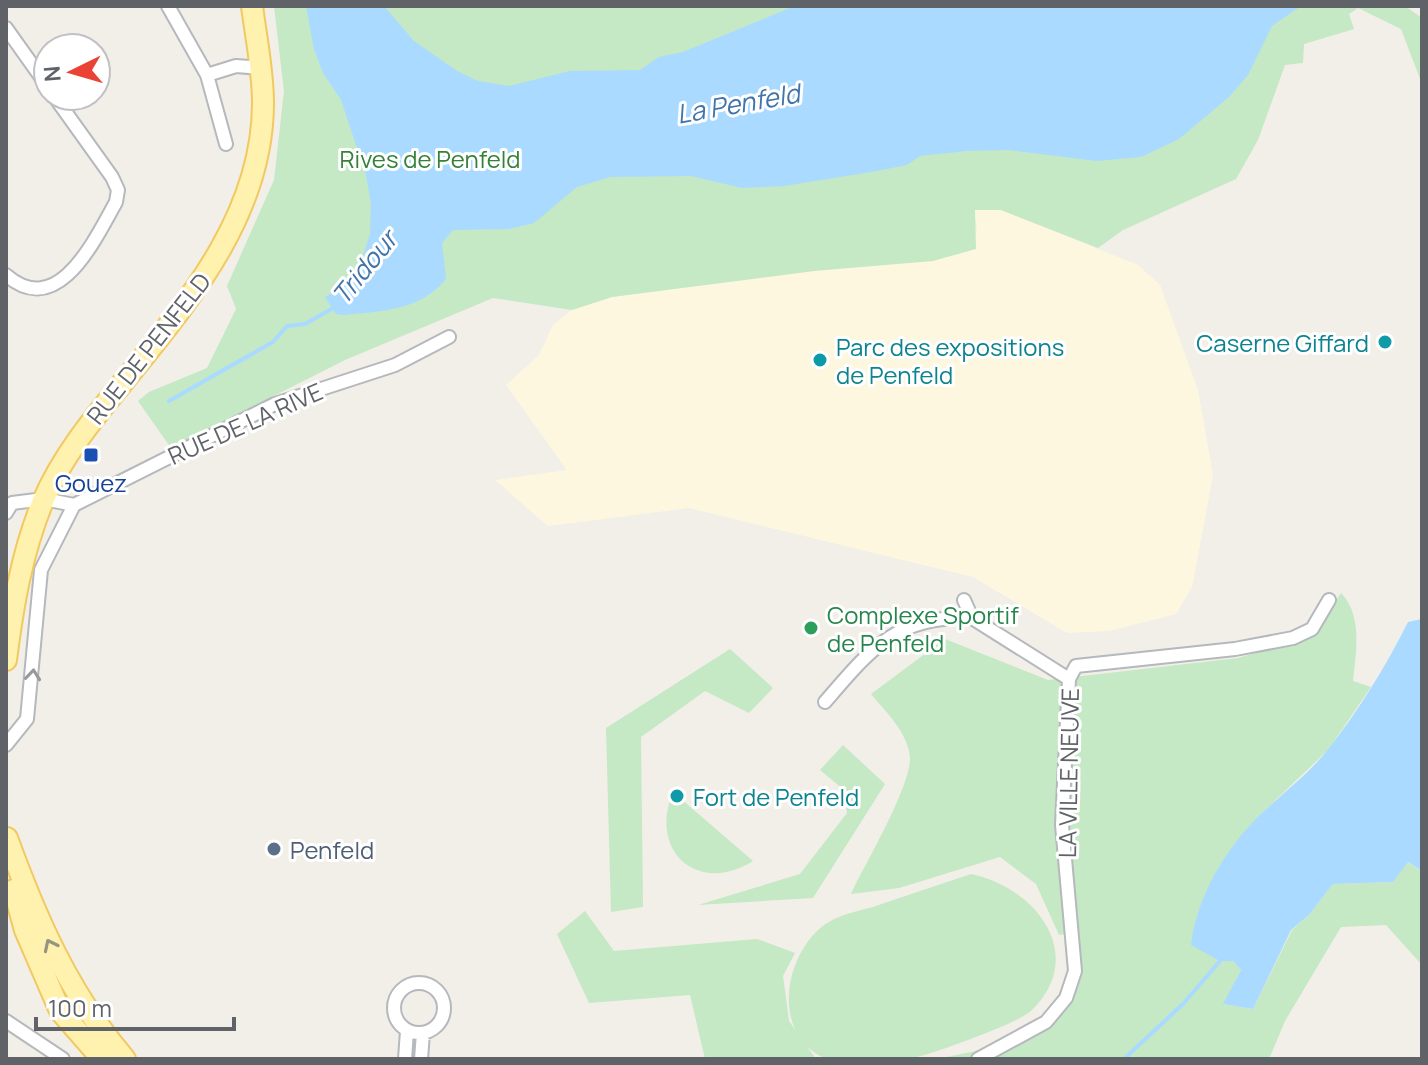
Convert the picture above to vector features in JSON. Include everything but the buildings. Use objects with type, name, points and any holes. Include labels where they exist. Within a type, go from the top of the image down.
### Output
[{"type":"main road","name":"RUE DE PENFELD","points":[[6,660],[17,579],[44,499],[82,433],[191,299],[214,264],[234,224],[258,149],[263,105],[252,6]]},
{"type":"main road","points":[[6,836],[12,880],[39,967],[60,1011],[102,1059]]},
{"type":"main road","points":[[6,836],[37,919],[69,981],[125,1059]]},
{"type":"street","points":[[168,6],[207,75],[226,144]]},
{"type":"street","points":[[6,28],[32,65]]},
{"type":"street","points":[[207,75],[236,66],[261,68]]},
{"type":"street","points":[[6,275],[19,286],[41,290],[53,287],[67,277],[116,202],[118,190],[112,177],[65,112]]},
{"type":"street","name":"RUE DE LA RIVE","points":[[74,505],[275,404],[395,365],[449,337]]},
{"type":"street","points":[[6,745],[27,719],[41,570],[74,505],[44,499],[9,508]]},
{"type":"street","points":[[964,600],[972,618],[1069,679]]},
{"type":"street","name":"LA VILLE NEUVE","points":[[978,1059],[1046,1022],[1066,998],[1075,971],[1062,825],[1069,679],[1076,666],[1235,649],[1293,638],[1312,629],[1329,600]]},
{"type":"street","points":[[825,702],[874,645],[917,624],[972,618]]},
{"type":"street","points":[[421,983],[436,990],[444,1007],[440,1023],[423,1033],[407,1031],[397,1022],[393,1004],[403,988],[421,983]]},
{"type":"street","points":[[6,1021],[63,1059]]},
{"type":"street","points":[[405,1059],[407,1031]]},
{"type":"street","points":[[421,1059],[423,1033]]},
{"type":"shaded area","points":[[974,210],[1001,210],[1138,265],[1160,285],[1198,390],[1213,475],[1192,587],[1176,614],[1109,631],[1067,633],[973,577],[689,508],[548,526],[495,480],[567,470],[506,385],[539,355],[553,325],[572,310],[612,297],[814,271],[974,242],[977,229]]},
{"type":"green space","name":"Rives de Penfeld","points":[[274,6],[1405,6],[1422,18],[1422,84],[1401,29],[1358,8],[1349,14],[1354,29],[1304,44],[1303,63],[1285,65],[1258,140],[1236,179],[1123,230],[1098,248],[1001,210],[975,210],[976,249],[933,261],[814,271],[612,297],[572,310],[493,298],[345,360],[171,448],[138,401],[149,392],[207,368],[236,309],[227,286],[274,180],[284,91]]},
{"type":"green space","points":[[1341,593],[1353,612],[1355,623],[1353,681],[1371,687],[1328,750],[1262,813],[1220,961],[1233,961],[1241,970],[1224,1004],[1253,1009],[1292,930],[1309,915],[1333,884],[1393,882],[1407,862],[1422,871],[1422,965],[1386,925],[1341,927],[1285,1021],[1269,1059],[937,1059],[1009,1044],[1046,1022],[1075,971],[1072,933],[1059,935],[1036,884],[1000,857],[899,888],[851,894],[895,806],[910,757],[901,731],[871,694],[945,639],[1048,680],[1238,658],[1305,639],[1316,631]]},
{"type":"green space","points":[[730,649],[773,688],[749,713],[705,691],[641,737],[643,907],[611,912],[606,728]]},
{"type":"green space","points":[[843,745],[885,784],[813,898],[698,905],[800,874],[847,813],[843,789],[820,770]]},
{"type":"green space","points":[[673,792],[753,861],[733,870],[714,873],[697,870],[683,862],[673,850],[667,833],[667,814]]},
{"type":"green space","points":[[971,874],[994,881],[1016,893],[1047,926],[1054,946],[1055,968],[1048,990],[1031,1011],[975,1038],[909,1059],[835,1061],[822,1057],[806,1045],[795,1029],[789,991],[801,952],[813,936],[837,918]]},
{"type":"green space","points":[[585,911],[614,951],[757,939],[795,953],[783,976],[789,1021],[816,1059],[705,1059],[690,995],[589,1003],[557,934]]},
{"type":"water","name":"Rives de Penfeld","points":[[306,6],[384,6],[414,41],[457,71],[478,81],[509,86],[570,71],[640,70],[659,57],[683,52],[795,6],[1301,6],[1272,26],[1248,75],[1229,97],[1179,139],[1141,157],[1097,161],[1009,150],[967,151],[920,156],[907,165],[877,171],[784,186],[742,188],[691,176],[610,177],[577,187],[534,223],[509,229],[453,230],[442,243],[446,279],[436,290],[399,308],[344,315],[336,314],[325,297],[340,289],[360,266],[370,234],[371,204],[366,175],[341,100],[323,73],[314,49]]},
{"type":"water","points":[[1422,619],[1422,871],[1408,862],[1393,882],[1333,884],[1309,915],[1291,930],[1253,1009],[1223,1004],[1241,970],[1233,961],[1220,961],[1191,945],[1200,908],[1215,873],[1250,826],[1322,757],[1372,687],[1408,622]]},
{"type":"waterway","name":"Tridour","points":[[169,401],[273,342],[287,326],[305,324],[335,307]]},
{"type":"waterway","points":[[1124,1059],[1183,1004],[1220,961]]},
{"type":"place","name":"Caserne Giffard","points":[[1385,342]]},
{"type":"place","name":"Parc des expositions de Penfeld","points":[[820,360]]},
{"type":"place","name":"Gouez","points":[[91,455]]},
{"type":"place","name":"Complexe Sportif de Penfeld","points":[[811,628]]},
{"type":"place","name":"Fort de Penfeld","points":[[677,796]]},
{"type":"place","name":"Penfeld","points":[[274,849]]},
{"type":"water label","name":"La Penfeld","points":[[738,103]]}]
